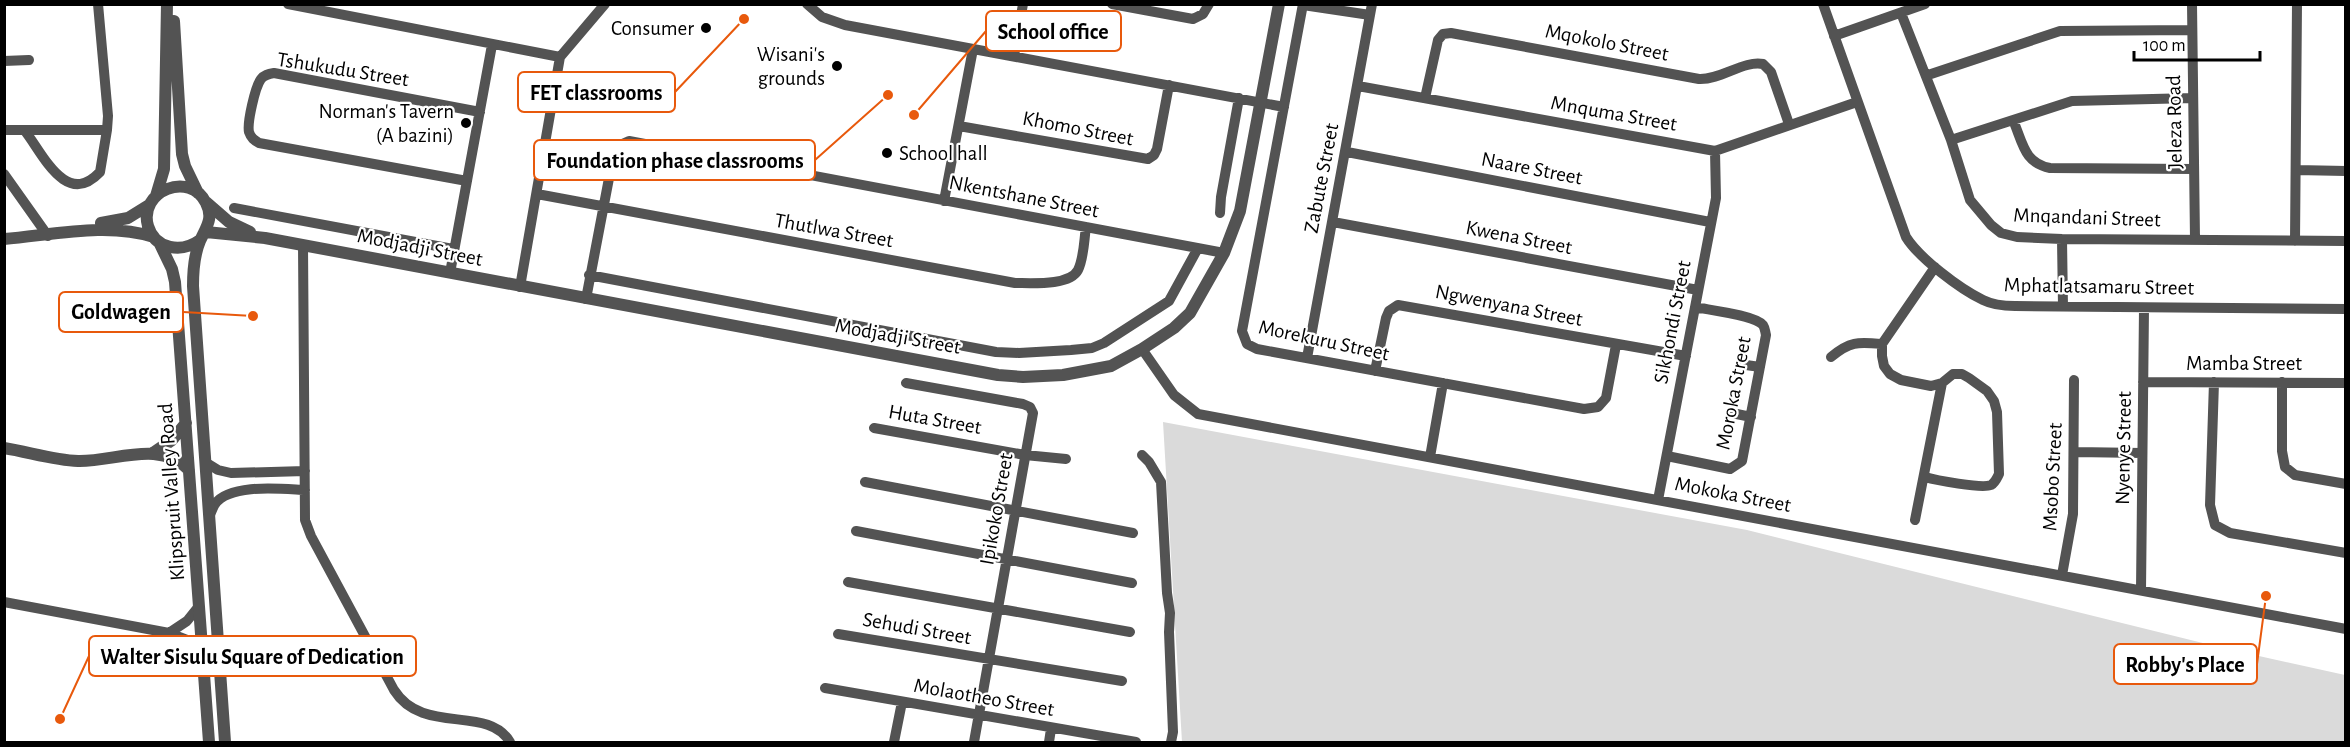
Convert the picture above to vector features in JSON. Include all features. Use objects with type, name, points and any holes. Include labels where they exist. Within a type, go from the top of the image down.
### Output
[{"type":"street","points":[[25,131],[58,175],[67,182],[75,184],[86,182],[100,172],[108,116],[98,4]]},
{"type":"street","points":[[156,240],[147,222],[152,200],[164,169],[167,4]]},
{"type":"street","points":[[46,232],[114,229],[138,232],[167,247],[184,248],[203,236],[209,222],[209,212],[185,166],[182,154],[173,4]]},
{"type":"street","points":[[288,4],[560,57]]},
{"type":"street","points":[[520,286],[560,57],[605,4]]},
{"type":"street","points":[[807,4],[822,17],[845,25],[1284,107]]},
{"type":"street","points":[[1014,56],[1023,4]]},
{"type":"street","points":[[1112,4],[1193,19],[1206,9]]},
{"type":"street","name":"Modjadji Street","points":[[203,236],[266,238],[1009,376],[1036,377],[1092,371],[1111,366],[1174,328],[1190,313],[1224,253],[1240,211],[1279,4]]},
{"type":"street","name":"Mphatlatsamaru Street","points":[[1823,4],[1906,237],[1914,249],[1935,267],[1983,300],[1997,305],[2063,307],[2346,309]]},
{"type":"street","points":[[1834,36],[1925,4]]},
{"type":"street","name":"Jeleza Road","points":[[2192,4],[2195,239]]},
{"type":"street","points":[[2295,241],[2297,4]]},
{"type":"street","name":"Morekuru Street","points":[[1371,10],[1303,5],[1242,334],[1245,343],[1254,348],[1591,409],[1603,404],[1606,398],[1616,345]]},
{"type":"street","name":"Zabute Street","points":[[1307,358],[1347,152],[1371,10]]},
{"type":"street","name":"Mnqandani Street","points":[[1901,13],[1928,75],[1970,200],[1991,225],[2001,233],[2017,237],[2062,239],[2346,241]]},
{"type":"street","points":[[1928,75],[2061,31],[2192,30]]},
{"type":"street","name":"Mqokolo Street","points":[[1425,98],[1438,40],[1443,34],[1451,33],[1699,79],[1719,77],[1753,64],[1763,64],[1772,72],[1790,124]]},
{"type":"street","points":[[450,273],[492,45]]},
{"type":"street","points":[[944,201],[973,49]]},
{"type":"street","points":[[4,61],[29,60]]},
{"type":"street","name":"Tshukudu Street","points":[[466,181],[259,143],[252,138],[248,126],[258,86],[262,78],[270,74],[480,112]]},
{"type":"street","name":"Khomo Street","points":[[959,126],[1148,159],[1157,149],[1169,85]]},
{"type":"street","name":"Mnquma Street","points":[[1358,86],[1715,151]]},
{"type":"street","points":[[1220,213],[1239,98]]},
{"type":"street","points":[[1952,141],[2072,101],[2193,98]]},
{"type":"street","points":[[1715,151],[1857,102]]},
{"type":"street","points":[[2013,120],[2030,159],[2037,166],[2194,169]]},
{"type":"street","points":[[4,130],[107,130]]},
{"type":"street","name":"Nkentshane Street","points":[[586,299],[614,152],[620,145],[632,141],[1224,253]]},
{"type":"street","name":"Sikhondi Street","points":[[1658,500],[1716,198],[1715,151]]},
{"type":"street","name":"Naare Street","points":[[1347,152],[1710,222]]},
{"type":"street","points":[[2296,170],[2346,171]]},
{"type":"street","points":[[4,174],[46,232]]},
{"type":"street","points":[[4,237],[128,218],[163,190],[181,186],[202,198]]},
{"type":"street","name":"Thutlwa Street","points":[[537,194],[1015,283],[1064,281],[1073,276],[1080,265],[1086,227]]},
{"type":"street","name":"Modjadji Street","points":[[202,198],[229,222],[266,238]]},
{"type":"street","points":[[234,208],[453,249]]},
{"type":"street","name":"Kwena Street","points":[[1333,222],[1698,290]]},
{"type":"street","name":"Klipspruit Valley Road","points":[[203,236],[193,267],[193,286],[225,742]]},
{"type":"street","points":[[2062,239],[2063,307]]},
{"type":"street","name":"Klipspruit Valley Road","points":[[156,240],[172,268],[175,282],[209,742]]},
{"type":"street","points":[[303,245],[305,520],[310,536],[399,698],[409,708],[421,713],[497,728],[510,742]]},
{"type":"street","points":[[589,275],[996,352],[1046,352],[1097,346],[1109,341],[1159,307],[1173,296],[1198,248]]},
{"type":"street","points":[[1924,477],[1987,486],[1994,483],[1999,474],[1997,412],[1994,401],[1986,391],[1962,374],[1953,374],[1942,383],[1931,386],[1913,383],[1890,374],[1884,366],[1882,344],[1935,267]]},
{"type":"street","name":"Ngwenyana Street","points":[[1375,371],[1386,318],[1389,311],[1398,305],[1686,356]]},
{"type":"street","name":"Moroka Street","points":[[1667,456],[1730,469],[1737,466],[1742,460],[1751,417],[1766,335],[1763,325],[1746,318],[1695,307]]},
{"type":"street","name":"Nyenye Street","points":[[2141,590],[2144,308]]},
{"type":"street","points":[[1831,357],[1843,347],[1853,343],[1882,344]]},
{"type":"street","name":"Mokoka Street","points":[[1142,349],[1174,395],[1198,414],[2346,629]]},
{"type":"street","points":[[1739,364],[1760,367]]},
{"type":"street","name":"Msobo Street","points":[[2062,575],[2073,514],[2074,380]]},
{"type":"street","name":"Mamba Street","points":[[2143,382],[2346,383]]},
{"type":"street","points":[[2214,382],[2210,505],[2215,525],[2230,533],[2346,553]]},
{"type":"street","points":[[2282,382],[2282,451],[2285,467],[2295,475],[2346,484]]},
{"type":"street","name":"Ipikoko Street","points":[[906,383],[1027,405],[1033,413],[974,742]]},
{"type":"street","points":[[1430,457],[1443,383]]},
{"type":"street","points":[[1916,520],[1942,383]]},
{"type":"street","points":[[1732,413],[1751,417]]},
{"type":"street","points":[[153,453],[172,440],[186,423]]},
{"type":"street","name":"Huta Street","points":[[874,428],[1025,455],[1066,459]]},
{"type":"street","points":[[4,448],[77,460],[153,453],[177,460],[189,470]]},
{"type":"street","points":[[2075,452],[2142,453]]},
{"type":"street","points":[[1142,455],[1161,482],[1170,613],[1168,632],[1173,732],[1171,742]]},
{"type":"street","points":[[205,462],[218,470],[231,473],[305,471]]},
{"type":"street","points":[[866,482],[1133,533]]},
{"type":"street","points":[[209,518],[216,503],[226,495],[237,491],[305,490]]},
{"type":"street","points":[[856,531],[1132,583]]},
{"type":"street","points":[[848,582],[1130,632]]},
{"type":"street","points":[[4,602],[169,633],[187,640],[202,653]]},
{"type":"street","points":[[169,633],[187,621],[199,606]]},
{"type":"street","name":"Sehudi Street","points":[[838,634],[1122,681]]},
{"type":"street","name":"Molaotheo Street","points":[[825,688],[1134,742]]},
{"type":"street","points":[[894,742],[902,702]]},
{"type":"street","points":[[1049,742],[1051,729]]},
{"type":"shaded area","points":[[1163,422],[1747,530],[2223,648],[2345,675],[2345,742],[1182,742]]},
{"type":"place","name":"FET classrooms","points":[[744,19]]},
{"type":"place","name":"Consumer","points":[[706,28]]},
{"type":"place","name":"Wisani's grounds","points":[[837,66]]},
{"type":"place","name":"Foundation phase classrooms","points":[[888,95]]},
{"type":"place","name":"School office","points":[[914,115]]},
{"type":"place","name":"Norman's Tavern (A bazini)","points":[[466,123]]},
{"type":"place","name":"School hall","points":[[887,153]]},
{"type":"place","name":"Goldwagen","points":[[253,316]]},
{"type":"place","name":"Robby's Place","points":[[2266,596]]},
{"type":"place","name":"Walter Sisulu Square of Dedication","points":[[60,719]]}]
